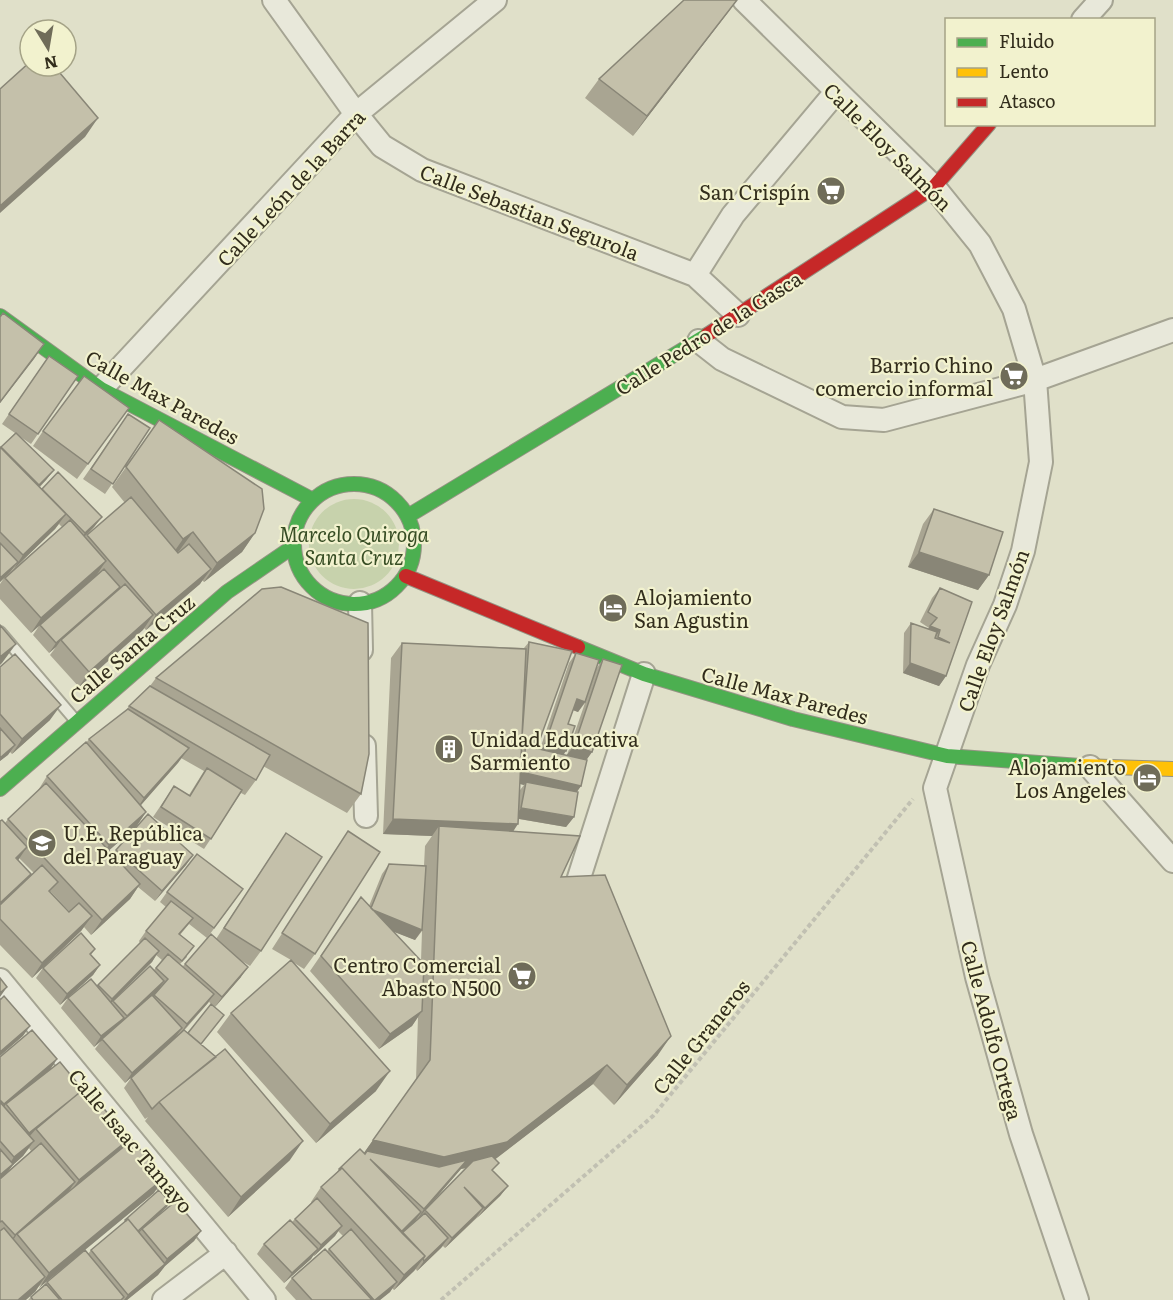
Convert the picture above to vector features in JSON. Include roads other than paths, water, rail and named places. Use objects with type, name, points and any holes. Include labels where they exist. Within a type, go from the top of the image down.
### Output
[{"type":"main road","name":"Calle Pedro de la Gasca","points":[[408,516],[699,341],[933,187],[987,126]]},
{"type":"main road","name":"Calle Max Paredes","points":[[0,316],[101,389],[314,500]]},
{"type":"main road","points":[[341,485],[373,486],[387,493],[408,516],[414,536],[414,557],[406,576],[378,599],[360,603],[336,601],[315,589],[300,570],[294,546],[296,529],[303,513],[314,500],[341,485]]},
{"type":"main road","name":"Calle Santa Cruz","points":[[0,789],[250,573],[294,546]]},
{"type":"main road","name":"Calle Max Paredes","points":[[406,576],[644,674],[793,719],[947,756],[1090,767],[1173,769]]},
{"type":"street","name":"Calle Sebastian Segurola","points":[[274,0],[356,114],[382,146],[422,170],[695,275],[738,315]]},
{"type":"street","name":"Calle León de la Barra","points":[[101,389],[356,114],[495,0]]},
{"type":"street","name":"Calle Eloy Salmón","points":[[744,0],[933,187],[980,244],[1014,309],[1035,380],[1041,462],[1023,551],[1005,605],[978,665],[947,756]]},
{"type":"street","points":[[1085,18],[1101,0]]},
{"type":"street","points":[[695,275],[733,215],[836,92]]},
{"type":"street","points":[[699,341],[722,359],[842,417],[884,420],[1035,380],[1173,330]]},
{"type":"street","points":[[360,603],[362,674]]},
{"type":"street","points":[[578,884],[644,674]]},
{"type":"street","points":[[363,722],[366,816]]},
{"type":"street","name":"Calle Adolfo Ortega","points":[[947,756],[935,788],[977,977],[1021,1134],[1077,1300]]},
{"type":"street","points":[[1090,767],[1173,861]]},
{"type":"street","name":"Calle Isaac Tamayo","points":[[0,980],[264,1300]]},
{"type":"street","points":[[164,1300],[226,1253]]},
{"type":"lane","points":[[0,632],[76,721]]},
{"type":"place","name":"San Crispín","points":[[831,191]]},
{"type":"place","name":"Barrio Chino comercio informal","points":[[1014,376]]},
{"type":"place","name":"Alojamiento San Agustin","points":[[613,608]]},
{"type":"place","name":"Unidad Educativa Sarmiento","points":[[449,749]]},
{"type":"place","name":"Alojamiento Los Angeles","points":[[1147,778]]},
{"type":"place","name":"U.E. República del Paraguay","points":[[42,843]]},
{"type":"place","name":"Centro Comercial Abasto N500","points":[[522,976]]},
{"type":"park label","name":"Marcelo Quiroga Santa Cruz","points":[[354,544]]}]
